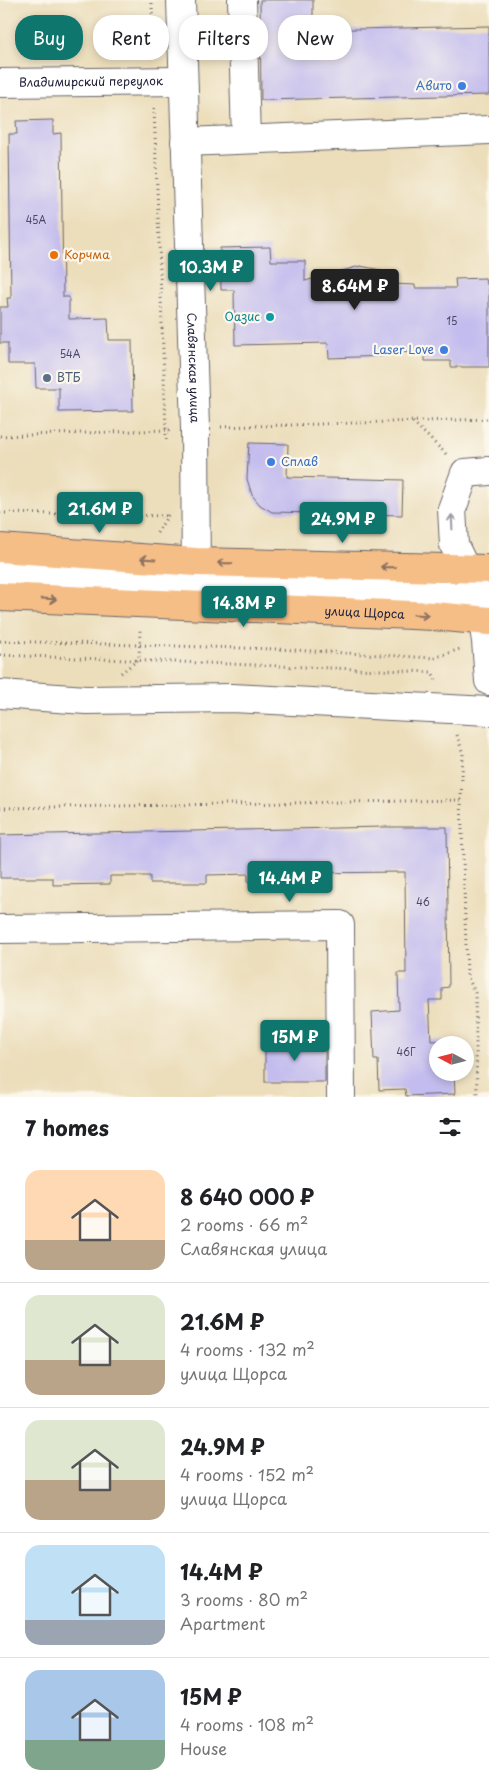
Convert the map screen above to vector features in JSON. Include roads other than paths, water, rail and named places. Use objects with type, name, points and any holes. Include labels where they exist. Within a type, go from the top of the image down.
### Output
[{"type":"main road","name":"улица Щорса","points":[[0,548],[142,558],[196,573],[477,569]]},
{"type":"main road","name":"улица Щорса","points":[[0,597],[434,616],[486,615]]},
{"type":"street","name":"Славянская улица","points":[[181,0],[195,428],[196,573]]},
{"type":"street","points":[[242,0],[246,139]]},
{"type":"street","name":"Владимирский переулок","points":[[0,83],[183,81]]},
{"type":"street","points":[[185,142],[489,130]]},
{"type":"street","points":[[477,472],[452,509],[454,545],[477,569],[486,615],[489,680]]},
{"type":"street","points":[[152,603],[196,573],[247,607]]},
{"type":"street","name":"улица Щорса","points":[[0,574],[196,573],[486,615]]},
{"type":"street","points":[[0,694],[86,700],[232,698],[448,707],[489,711]]},
{"type":"street","points":[[0,929],[340,925],[341,1097]]},
{"type":"place","name":"Авито","points":[[462,86]]},
{"type":"place","name":"Корчма","points":[[54,255]]},
{"type":"place","name":"Оазис","points":[[270,317]]},
{"type":"place","name":"Laser Love","points":[[444,350]]},
{"type":"place","name":"ВТБ","points":[[47,378]]},
{"type":"place","name":"Сплав","points":[[271,462]]}]
